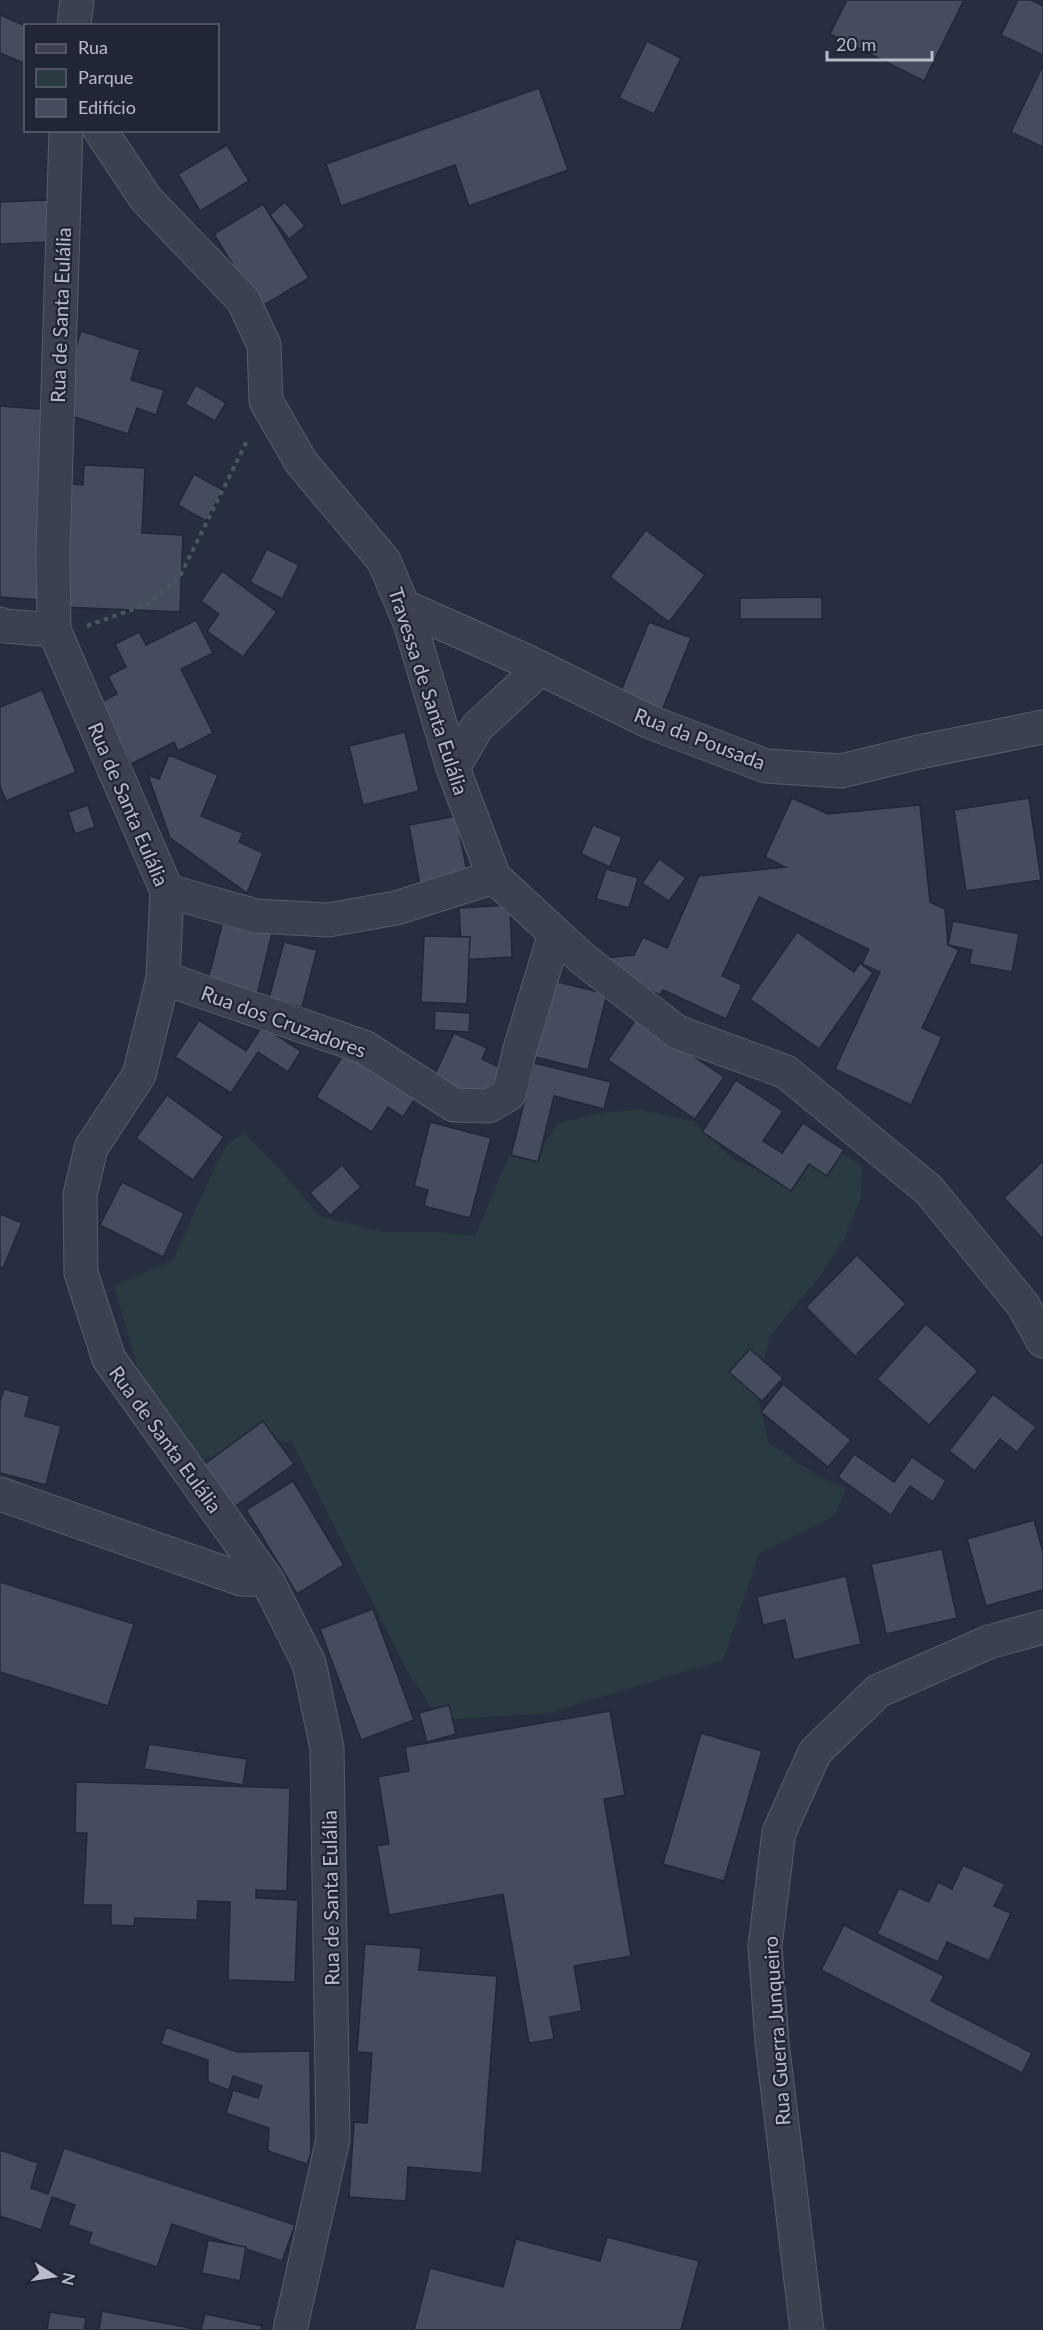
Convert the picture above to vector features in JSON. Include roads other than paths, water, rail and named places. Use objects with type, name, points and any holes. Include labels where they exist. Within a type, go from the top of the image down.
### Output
[{"type":"street","points":[[74,24],[77,0]]},
{"type":"street","name":"Rua de Santa Eulália","points":[[66,132],[53,553],[54,630],[167,891],[162,978],[139,1075],[92,1148],[80,1195],[81,1273],[109,1359],[267,1580],[309,1663],[327,1748],[333,2139],[290,2330]]},
{"type":"street","name":"Travessa de Santa Eulália","points":[[100,132],[146,199],[243,300],[264,345],[266,400],[301,462],[384,561],[411,623],[453,768],[494,877]]},
{"type":"street","name":"Rua da Pousada","points":[[403,606],[541,668],[650,722],[766,766],[841,771],[1043,727]]},
{"type":"street","points":[[0,624],[54,630]]},
{"type":"street","points":[[453,768],[477,727],[541,668]]},
{"type":"street","points":[[167,891],[256,916],[328,920],[396,908],[494,877],[583,960],[676,1032],[786,1072],[929,1190],[1023,1305],[1043,1341]]},
{"type":"street","name":"Rua dos Cruzadores","points":[[162,978],[364,1047],[454,1105],[489,1106],[509,1094],[555,933]]},
{"type":"street","points":[[0,1494],[241,1579],[267,1580]]},
{"type":"street","name":"Rua Guerra Junqueiro","points":[[807,2330],[772,2042],[765,1946],[779,1832],[815,1752],[878,1691],[989,1642],[1043,1627]]}]
